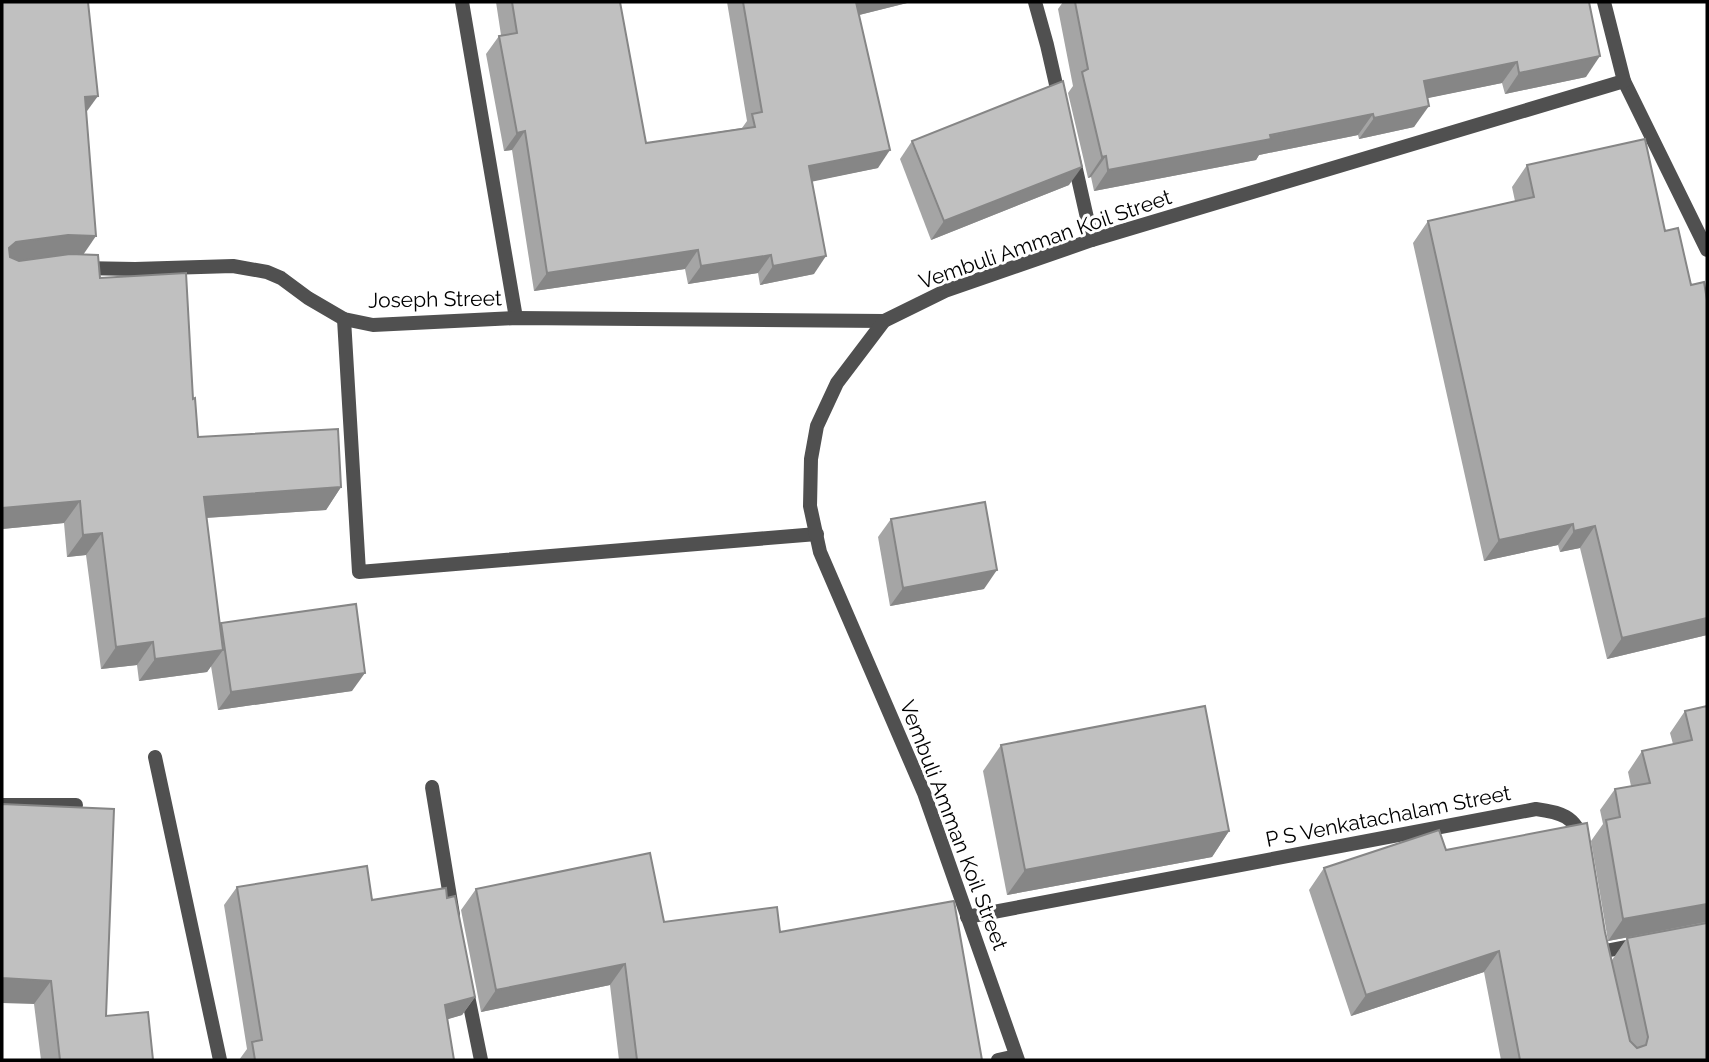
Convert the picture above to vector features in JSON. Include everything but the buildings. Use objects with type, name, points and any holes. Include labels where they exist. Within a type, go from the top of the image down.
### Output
[{"type":"street","points":[[462,2],[516,318]]},
{"type":"street","points":[[1035,2],[1062,110]]},
{"type":"street","points":[[1604,2],[1624,81],[1707,250]]},
{"type":"street","name":"Vembuli Amman Koil Street","points":[[1017,1058],[924,793],[820,552],[810,506],[811,459],[817,426],[837,383],[884,321],[946,291],[1092,240],[1624,81]]},
{"type":"street","points":[[1068,136],[1092,240]]},
{"type":"street","name":"Joseph Street","points":[[68,268],[233,266],[267,272],[281,278],[344,319],[373,325],[516,318],[884,321]]},
{"type":"street","points":[[344,319],[359,572],[817,534]]},
{"type":"street","points":[[155,757],[220,1060]]},
{"type":"street","points":[[432,787],[454,925]]},
{"type":"street","points":[[2,805],[76,805]]},
{"type":"street","name":"P S Venkatachalam Street","points":[[967,917],[1536,809],[1560,812],[1574,822],[1580,834],[1585,860]]},
{"type":"street","points":[[1600,952],[1654,942]]},
{"type":"street","points":[[462,965],[481,1060]]},
{"type":"street","points":[[998,1060],[1017,1058]]}]
